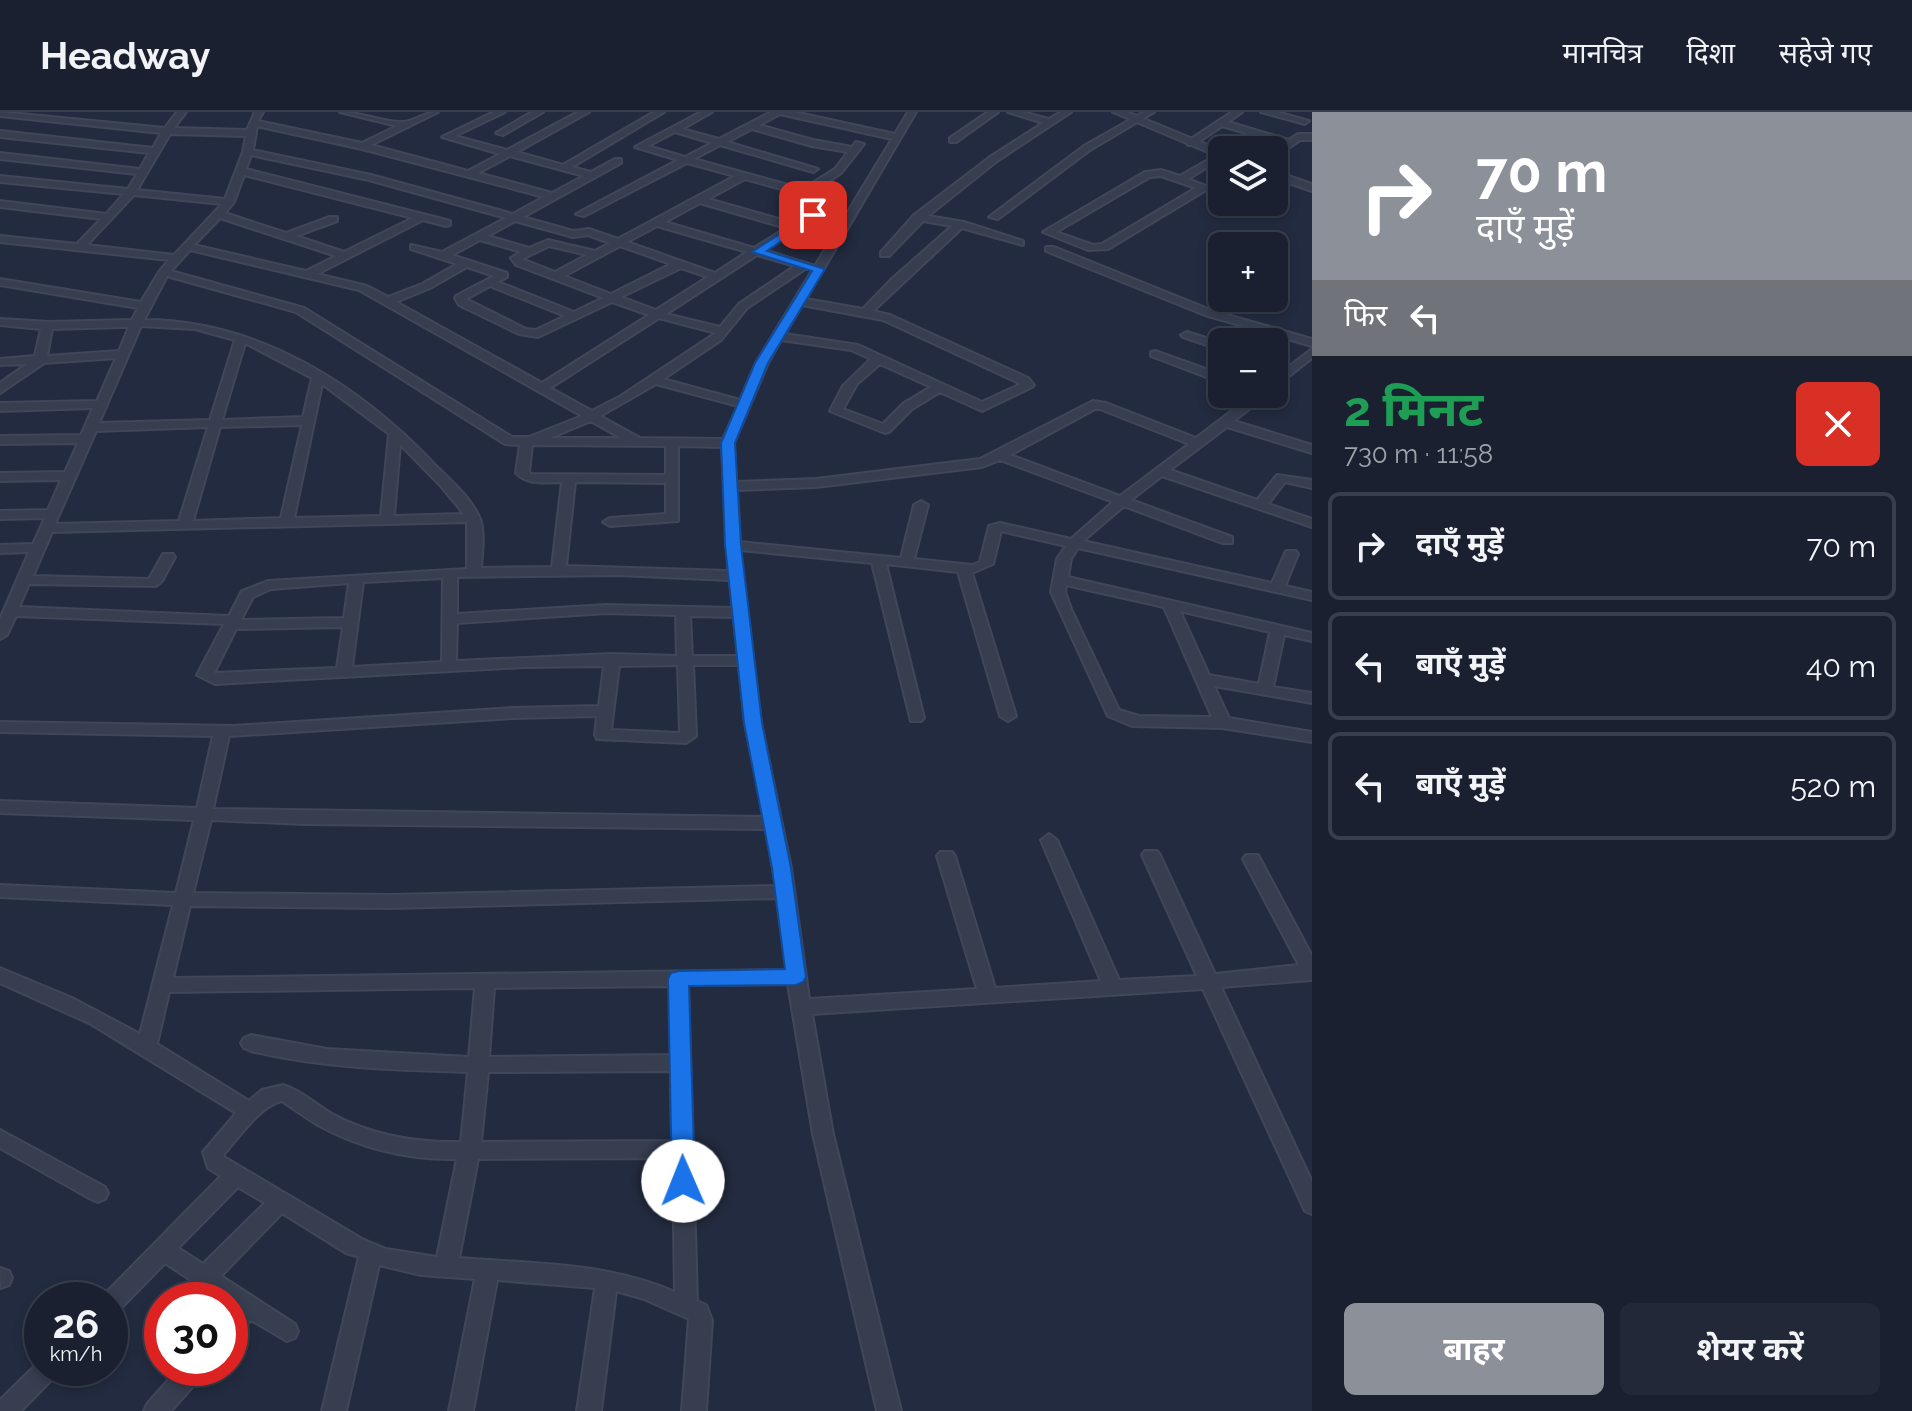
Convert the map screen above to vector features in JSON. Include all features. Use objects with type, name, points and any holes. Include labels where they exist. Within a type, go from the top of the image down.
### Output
[{"type":"street","points":[[167,112],[182,113]]},
{"type":"street","points":[[344,112],[403,125]]},
{"type":"street","points":[[363,146],[434,112]]},
{"type":"street","points":[[501,112],[447,137],[592,175]]},
{"type":"street","points":[[500,133],[539,112]]},
{"type":"street","points":[[468,175],[585,112]]},
{"type":"street","points":[[541,389],[832,202],[640,147],[708,112]]},
{"type":"street","points":[[581,214],[776,112],[897,137]]},
{"type":"street","points":[[953,140],[994,112]]},
{"type":"street","points":[[1012,112],[1050,122]]},
{"type":"street","points":[[885,254],[918,217],[1067,112]]},
{"type":"street","points":[[1118,112],[1208,150]]},
{"type":"street","points":[[994,217],[1087,148],[1150,112]]},
{"type":"street","points":[[1191,143],[1238,112]]},
{"type":"street","points":[[1265,112],[1305,121]]},
{"type":"street","points":[[0,113],[167,131],[254,123],[363,146],[552,196]]},
{"type":"street","points":[[79,248],[130,194],[167,131],[182,113]]},
{"type":"street","points":[[564,168],[654,113]]},
{"type":"street","points":[[889,1411],[823,1134],[753,723],[733,545],[728,443],[742,404],[799,301],[812,267],[897,137],[908,113]]},
{"type":"street","points":[[0,635],[144,306],[164,272],[229,202],[248,152],[254,123]]},
{"type":"street","points":[[1221,123],[1290,143],[1298,137],[1312,137]]},
{"type":"street","points":[[751,126],[852,150]]},
{"type":"street","points":[[673,129],[813,169]]},
{"type":"street","points":[[836,148],[855,129]]},
{"type":"street","points":[[0,134],[156,151]]},
{"type":"street","points":[[804,193],[838,171],[852,150],[862,142]]},
{"type":"street","points":[[248,152],[426,190],[573,234],[589,232],[718,277]]},
{"type":"street","points":[[0,156],[144,172]]},
{"type":"street","points":[[443,256],[618,161]]},
{"type":"street","points":[[1181,179],[1203,188],[1104,247],[1092,248],[1048,232],[1148,174],[1161,173],[1181,179],[1208,163]]},
{"type":"street","points":[[241,171],[446,223]]},
{"type":"street","points":[[556,276],[743,176]]},
{"type":"street","points":[[0,179],[229,202]]},
{"type":"street","points":[[1288,179],[1312,188]]},
{"type":"street","points":[[698,199],[795,227]]},
{"type":"street","points":[[0,204],[107,217]]},
{"type":"street","points":[[219,214],[345,256]]},
{"type":"street","points":[[307,275],[422,217]]},
{"type":"street","points":[[918,217],[960,224],[1019,243]]},
{"type":"street","points":[[288,236],[333,219]]},
{"type":"street","points":[[655,222],[812,267]]},
{"type":"street","points":[[867,311],[960,224]]},
{"type":"street","points":[[478,236],[530,251]]},
{"type":"street","points":[[0,239],[177,258]]},
{"type":"street","points":[[596,254],[548,243],[515,260],[658,315],[723,331]]},
{"type":"street","points":[[188,247],[354,285],[638,443]]},
{"type":"street","points":[[415,247],[503,275],[463,296],[461,301],[531,334],[545,332],[680,264]]},
{"type":"street","points":[[1050,249],[1209,313],[1312,343]]},
{"type":"street","points":[[386,302],[426,286],[466,263]]},
{"type":"street","points":[[526,443],[592,416],[655,380],[717,338],[743,306],[812,267]]},
{"type":"street","points":[[164,272],[300,310],[348,338],[497,437],[526,443],[728,443]]},
{"type":"street","points":[[0,282],[144,306]]},
{"type":"street","points":[[492,283],[576,317]]},
{"type":"street","points":[[778,336],[854,347],[982,407],[1026,388],[1028,383],[867,311],[799,301]]},
{"type":"street","points":[[0,322],[47,328],[194,326],[241,337],[279,353],[318,377],[423,456],[472,518],[474,570]]},
{"type":"street","points":[[0,331],[13,324]]},
{"type":"street","points":[[0,389],[40,360],[47,328]]},
{"type":"street","points":[[1187,335],[1208,342]]},
{"type":"street","points":[[185,524],[241,337]]},
{"type":"street","points":[[1290,370],[1312,352]]},
{"type":"street","points":[[0,362],[123,354]]},
{"type":"street","points":[[1155,354],[1208,374]]},
{"type":"street","points":[[881,358],[852,383],[836,411],[885,429],[908,406],[940,387]]},
{"type":"street","points":[[287,522],[318,377]]},
{"type":"street","points":[[655,380],[742,404]]},
{"type":"street","points":[[0,399],[4,402],[0,407]]},
{"type":"street","points":[[0,407],[101,404]]},
{"type":"street","points":[[730,486],[846,480],[964,466],[1000,456],[1093,405],[1198,443]]},
{"type":"street","points":[[1244,408],[1121,502],[1075,542],[1064,559],[1058,592],[1118,718],[1133,721],[1222,721],[1312,737]]},
{"type":"street","points":[[0,440],[216,424],[308,421]]},
{"type":"street","points":[[1225,422],[1306,447],[1312,436]]},
{"type":"street","points":[[387,520],[395,434]]},
{"type":"street","points":[[526,443],[524,476],[673,479]]},
{"type":"street","points":[[610,522],[673,518],[672,443]]},
{"type":"street","points":[[1000,456],[1227,540]]},
{"type":"street","points":[[1160,471],[1312,523]]},
{"type":"street","points":[[0,477],[69,476]]},
{"type":"street","points":[[1259,506],[1282,478],[1312,484]]},
{"type":"street","points":[[559,569],[569,479]]},
{"type":"street","points":[[906,563],[921,505]]},
{"type":"street","points":[[0,515],[50,521],[185,524],[472,518]]},
{"type":"street","points":[[733,545],[964,569],[986,564],[994,529],[1000,527],[1312,596]]},
{"type":"street","points":[[0,549],[38,548]]},
{"type":"street","points":[[1277,588],[1291,554]]},
{"type":"street","points":[[24,580],[151,583],[168,557]]},
{"type":"street","points":[[878,560],[916,718]]},
{"type":"street","points":[[964,569],[1008,716]]},
{"type":"street","points":[[737,576],[645,570],[474,570],[258,587],[247,594],[206,671],[206,678],[612,659],[746,660]]},
{"type":"street","points":[[449,666],[450,572]]},
{"type":"street","points":[[344,671],[357,578]]},
{"type":"street","points":[[1059,579],[1312,637]]},
{"type":"street","points":[[1170,605],[1222,721]]},
{"type":"street","points":[[449,619],[606,609],[741,613]]},
{"type":"street","points":[[10,611],[232,623],[351,622]]},
{"type":"street","points":[[612,659],[603,732],[605,737],[680,739],[688,736],[683,611]]},
{"type":"street","points":[[1265,690],[1278,629]]},
{"type":"street","points":[[1203,679],[1312,698]]},
{"type":"street","points":[[0,727],[222,731],[513,713],[606,711]]},
{"type":"street","points":[[147,1045],[181,900],[205,815],[222,731]]},
{"type":"street","points":[[0,807],[205,815],[772,823]]},
{"type":"street","points":[[1049,840],[1113,988]]},
{"type":"street","points":[[1151,855],[1207,982],[1306,1178],[1312,1205]]},
{"type":"street","points":[[946,856],[988,995]]},
{"type":"street","points":[[801,1007],[1207,982],[1312,971],[1252,859]]},
{"type":"street","points":[[0,891],[181,900],[485,901],[784,892]]},
{"type":"street","points":[[0,975],[34,988],[147,1045],[250,1112]]},
{"type":"street","points":[[161,985],[796,977]]},
{"type":"street","points":[[679,979],[686,1306]]},
{"type":"street","points":[[446,1267],[469,1153],[485,981]]},
{"type":"street","points":[[251,1043],[285,1053],[329,1059],[479,1066],[681,1063]]},
{"type":"street","points":[[683,1149],[423,1151],[390,1145],[323,1118],[283,1093],[269,1096],[250,1112],[213,1152],[215,1162],[236,1175],[354,1246],[386,1258],[446,1267],[607,1279],[698,1312],[701,1320],[694,1411]]},
{"type":"street","points":[[0,1138],[98,1193]]},
{"type":"street","points":[[128,1286],[236,1175]]},
{"type":"street","points":[[205,1277],[280,1201]]},
{"type":"street","points":[[163,1250],[287,1331]]},
{"type":"street","points":[[334,1411],[371,1252]]},
{"type":"street","points":[[461,1411],[488,1270]]},
{"type":"street","points":[[589,1411],[607,1279]]},
{"type":"street","points":[[5,1409],[29,1386]]},
{"type":"street","points":[[156,1411],[178,1386]]},
{"type":"route","points":[[683,1181],[679,979],[796,977],[782,868],[753,723],[733,545],[728,443],[762,363],[819,269],[758,252],[813,215]]}]
